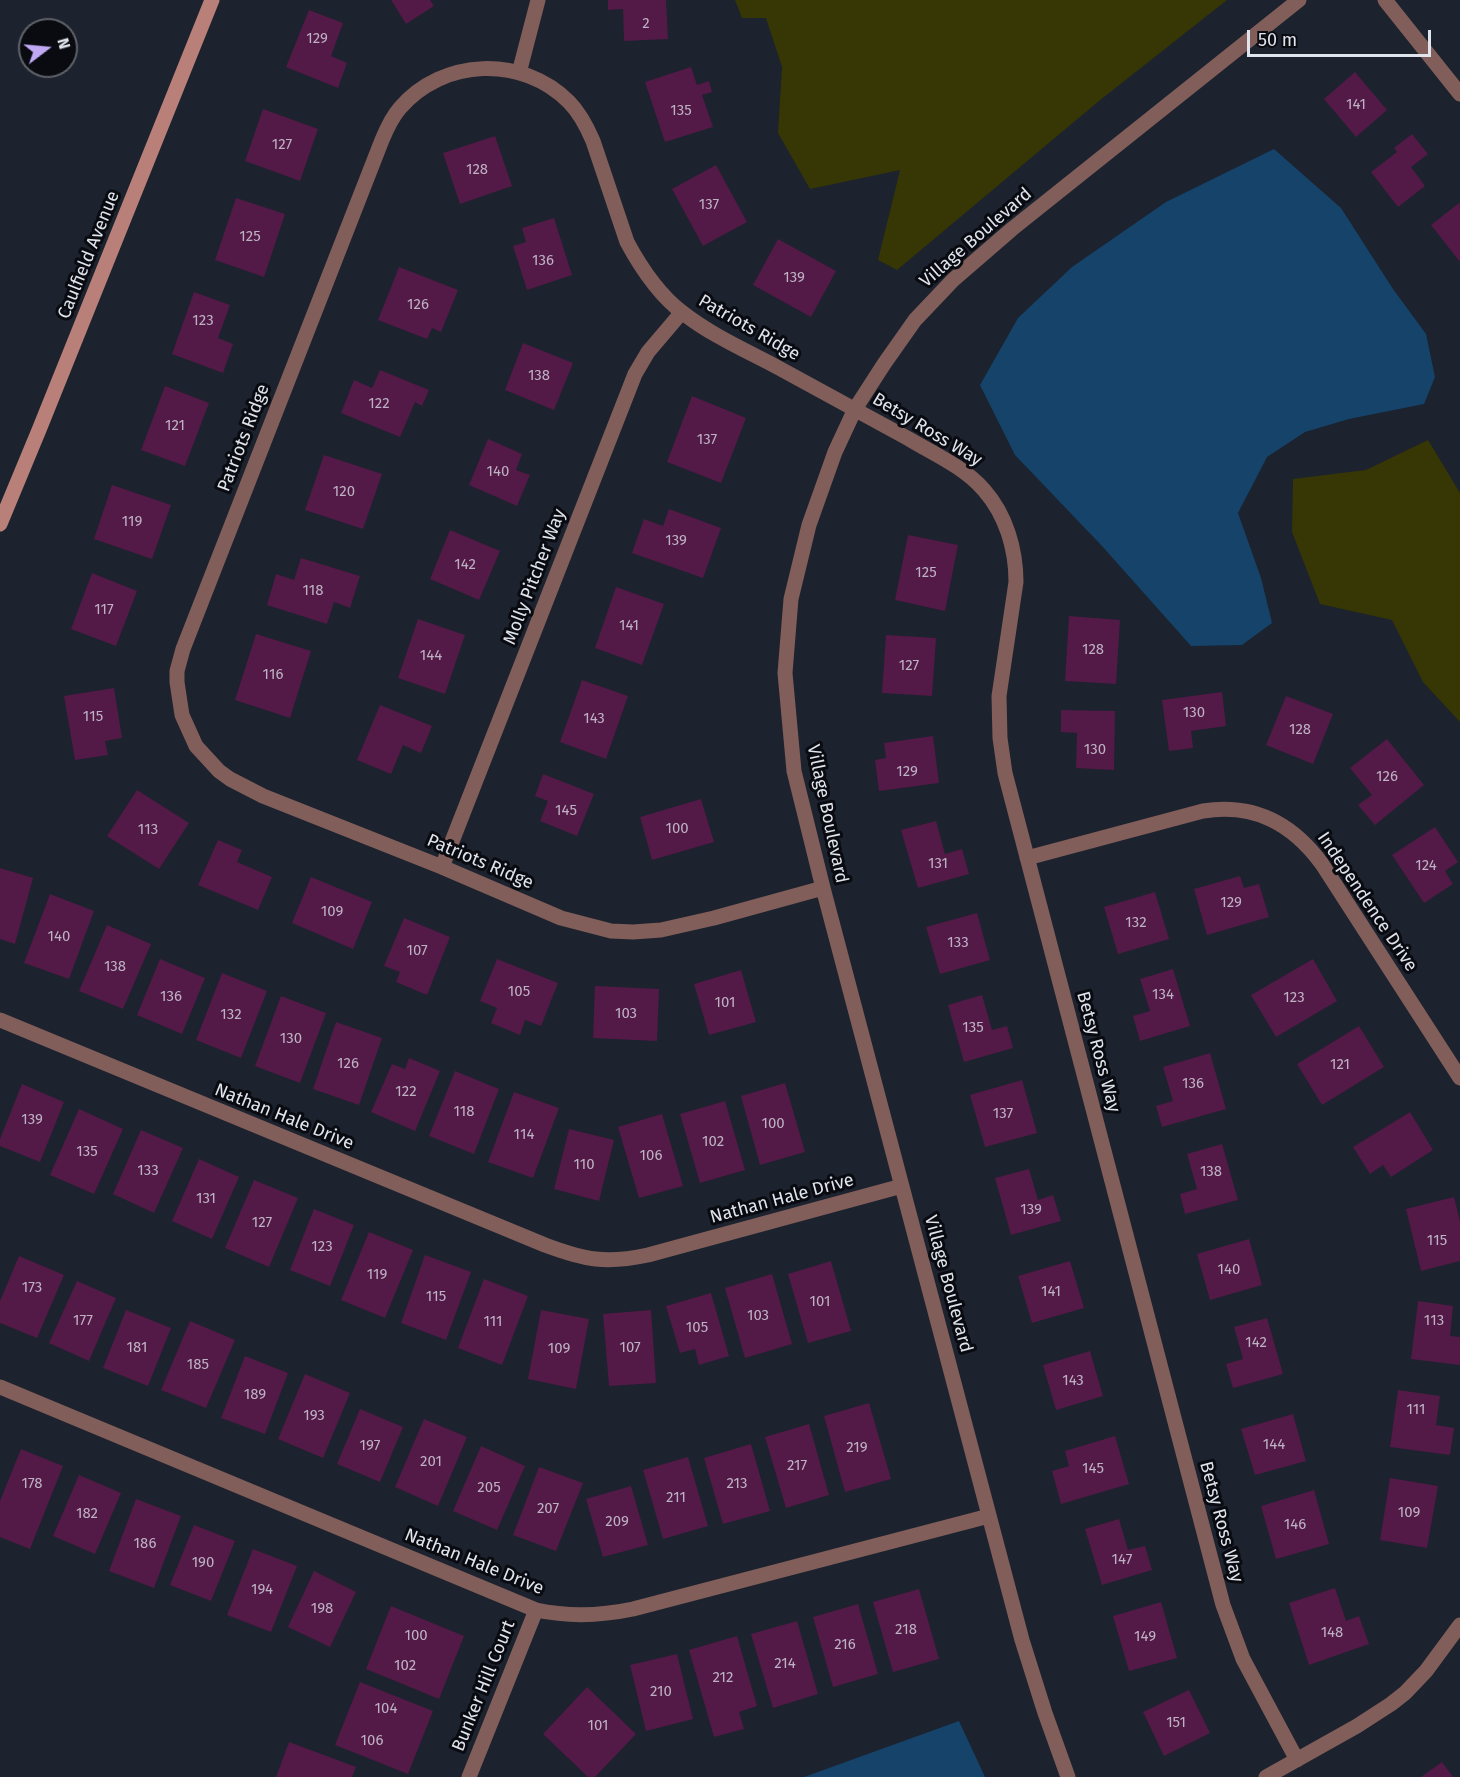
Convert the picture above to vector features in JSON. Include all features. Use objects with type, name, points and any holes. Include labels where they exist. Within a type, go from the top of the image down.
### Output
[{"type":"street","name":"Caulfield Avenue","points":[[0,524],[213,0]]},
{"type":"street","points":[[519,73],[538,0]]},
{"type":"street","name":"Village Boulevard","points":[[1068,1777],[1029,1664],[794,771],[785,673],[791,598],[809,525],[835,452],[855,409],[915,320],[959,274],[1012,229],[1299,0]]},
{"type":"street","points":[[1384,0],[1460,94]]},
{"type":"street","name":"Patriots Ridge","points":[[823,888],[677,927],[620,932],[561,918],[442,867],[264,796],[230,779],[203,755],[186,726],[179,705],[177,671],[191,627],[389,124],[398,110],[413,95],[442,77],[466,70],[494,68],[519,73],[557,92],[578,113],[593,141],[627,242],[647,276],[682,312],[717,336],[855,409]]},
{"type":"street","name":"Molly Pitcher Way","points":[[442,867],[635,374],[648,351],[682,312]]},
{"type":"street","name":"Betsy Ross Way","points":[[855,409],[965,472],[985,491],[998,510],[1007,531],[1015,561],[1016,582],[1000,680],[999,724],[1005,773],[1223,1605],[1243,1659],[1297,1760]]},
{"type":"street","name":"Independence Drive","points":[[1027,858],[1209,810],[1240,809],[1276,821],[1302,839],[1322,864],[1460,1078]]},
{"type":"street","name":"Nathan Hale Drive","points":[[0,1020],[545,1245],[572,1255],[592,1259],[622,1260],[648,1255],[902,1186]]},
{"type":"street","name":"Nathan Hale Drive","points":[[0,1387],[536,1610],[565,1615],[592,1616],[633,1609],[989,1516]]},
{"type":"street","name":"Bunker Hill Court","points":[[469,1777],[536,1610]]},
{"type":"street","points":[[1266,1777],[1365,1721],[1405,1693],[1438,1656],[1460,1625]]},
{"type":"shaded area","points":[[735,0],[1227,0],[1099,101],[897,270],[878,260],[900,170],[810,189],[778,133],[782,67],[766,18],[742,18]]},
{"type":"shaded area","points":[[1428,440],[1460,493],[1460,722],[1423,682],[1392,620],[1320,604],[1292,532],[1293,479],[1366,470]]},
{"type":"water","points":[[1274,149],[1341,208],[1393,289],[1426,334],[1435,377],[1424,404],[1349,419],[1305,432],[1267,457],[1238,513],[1261,578],[1272,623],[1242,645],[1191,646],[1102,546],[1015,455],[980,385],[1018,318],[1072,267],[1166,202]]},
{"type":"water","points":[[959,1721],[985,1777],[804,1777]]},
{"type":"building","points":[[391,0],[430,0],[434,6],[406,24]]},
{"type":"building","points":[[608,0],[666,0],[668,39],[624,41],[623,9],[608,10]]},
{"type":"building","points":[[309,10],[343,23],[331,56],[347,63],[338,88],[286,67]]},
{"type":"building","points":[[691,67],[697,85],[709,81],[712,92],[702,95],[713,127],[665,142],[645,82]]},
{"type":"building","points":[[1355,72],[1387,110],[1356,137],[1324,99]]},
{"type":"building","points":[[263,109],[318,129],[300,181],[245,161]]},
{"type":"building","points":[[1412,134],[1428,154],[1411,167],[1425,186],[1398,207],[1371,172],[1397,152],[1394,148]]},
{"type":"building","points":[[495,136],[512,186],[460,204],[443,153]]},
{"type":"building","points":[[716,165],[747,222],[703,246],[672,189]]},
{"type":"building","points":[[236,198],[285,214],[264,277],[215,260]]},
{"type":"building","points":[[1459,203],[1460,205],[1460,262],[1431,225]]},
{"type":"building","points":[[554,218],[572,275],[527,290],[513,246],[526,242],[522,228]]},
{"type":"building","points":[[778,239],[836,271],[811,317],[753,285]]},
{"type":"building","points":[[399,267],[458,290],[441,332],[432,328],[427,339],[378,320]]},
{"type":"building","points":[[194,292],[230,305],[218,338],[233,344],[223,373],[172,354]]},
{"type":"building","points":[[523,343],[573,363],[554,410],[505,390]]},
{"type":"building","points":[[380,370],[429,390],[422,406],[415,402],[400,437],[341,413],[354,380],[372,388]]},
{"type":"building","points":[[165,386],[209,403],[185,466],[141,450]]},
{"type":"building","points":[[692,396],[746,418],[721,483],[667,462]]},
{"type":"building","points":[[488,439],[522,454],[516,470],[530,475],[517,506],[469,485]]},
{"type":"building","points":[[324,455],[382,474],[363,529],[305,510]]},
{"type":"building","points":[[112,485],[171,505],[152,559],[94,539]]},
{"type":"building","points":[[669,509],[721,528],[703,578],[632,553],[644,519],[663,526]]},
{"type":"building","points":[[450,530],[500,551],[479,600],[430,579]]},
{"type":"building","points":[[908,535],[958,545],[945,611],[895,600]]},
{"type":"building","points":[[301,558],[360,576],[350,608],[334,602],[327,624],[267,605],[276,574],[294,580]]},
{"type":"building","points":[[92,573],[137,591],[116,646],[71,629]]},
{"type":"building","points":[[616,587],[664,604],[642,665],[595,648]]},
{"type":"building","points":[[1069,616],[1120,620],[1116,684],[1065,681]]},
{"type":"building","points":[[418,619],[465,635],[445,694],[398,678]]},
{"type":"building","points":[[256,634],[311,651],[290,718],[235,700]]},
{"type":"building","points":[[886,635],[936,638],[932,696],[882,693]]},
{"type":"building","points":[[582,680],[628,696],[606,759],[560,742]]},
{"type":"building","points":[[114,688],[122,738],[105,741],[108,755],[75,760],[64,696]]},
{"type":"building","points":[[1222,692],[1226,726],[1191,731],[1193,748],[1169,751],[1162,700]]},
{"type":"building","points":[[1286,696],[1333,714],[1313,764],[1266,745]]},
{"type":"building","points":[[380,705],[432,726],[421,753],[403,745],[391,774],[357,760]]},
{"type":"building","points":[[1061,710],[1115,711],[1114,770],[1076,768],[1077,733],[1061,732]]},
{"type":"building","points":[[933,736],[939,783],[879,791],[875,760],[886,758],[884,743]]},
{"type":"building","points":[[1387,739],[1424,785],[1375,825],[1358,805],[1372,795],[1350,768]]},
{"type":"building","points":[[543,774],[594,794],[577,836],[540,821],[548,801],[535,796]]},
{"type":"building","points":[[137,790],[189,823],[159,869],[107,836]]},
{"type":"building","points":[[701,799],[714,842],[652,860],[640,817]]},
{"type":"building","points":[[936,821],[945,854],[962,849],[969,874],[918,888],[901,830]]},
{"type":"building","points":[[1435,827],[1458,862],[1445,871],[1453,884],[1424,903],[1392,855]]},
{"type":"building","points":[[218,840],[242,850],[237,862],[272,877],[258,910],[198,885]]},
{"type":"building","points":[[0,868],[33,878],[15,944],[0,939]]},
{"type":"building","points":[[1240,876],[1244,888],[1259,884],[1269,917],[1207,935],[1194,889]]},
{"type":"building","points":[[311,877],[372,902],[353,949],[292,923]]},
{"type":"building","points":[[1155,892],[1169,939],[1118,954],[1104,907]]},
{"type":"building","points":[[50,894],[94,911],[69,979],[24,963]]},
{"type":"building","points":[[977,913],[990,960],[940,974],[926,927]]},
{"type":"building","points":[[404,918],[450,937],[427,995],[396,982],[400,972],[384,966]]},
{"type":"building","points":[[107,925],[151,944],[123,1009],[79,991]]},
{"type":"building","points":[[160,959],[205,978],[182,1034],[137,1015]]},
{"type":"building","points":[[497,959],[558,983],[541,1026],[525,1020],[520,1035],[491,1023],[497,1008],[480,1001]]},
{"type":"building","points":[[1313,959],[1337,1001],[1276,1037],[1251,995]]},
{"type":"building","points":[[1173,969],[1190,1026],[1140,1041],[1133,1016],[1150,1011],[1140,979]]},
{"type":"building","points":[[741,970],[756,1022],[709,1035],[694,984]]},
{"type":"building","points":[[222,973],[267,991],[241,1058],[196,1040]]},
{"type":"building","points":[[595,986],[659,989],[657,1041],[593,1038]]},
{"type":"building","points":[[982,995],[992,1030],[1007,1026],[1013,1048],[964,1062],[948,1005]]},
{"type":"building","points":[[281,996],[326,1013],[300,1083],[255,1066]]},
{"type":"building","points":[[336,1022],[382,1038],[359,1105],[313,1089]]},
{"type":"building","points":[[1359,1026],[1384,1067],[1322,1105],[1297,1064]]},
{"type":"building","points":[[1210,1053],[1226,1109],[1162,1127],[1156,1106],[1173,1101],[1163,1067]]},
{"type":"building","points":[[409,1058],[440,1071],[415,1131],[371,1112],[392,1064],[405,1069]]},
{"type":"building","points":[[455,1071],[499,1089],[474,1154],[429,1136]]},
{"type":"building","points":[[1022,1080],[1037,1133],[985,1147],[970,1095]]},
{"type":"building","points":[[785,1083],[805,1152],[760,1165],[741,1096]]},
{"type":"building","points":[[22,1084],[64,1102],[40,1162],[0,1146],[0,1139]]},
{"type":"building","points":[[514,1092],[559,1108],[533,1178],[488,1162]]},
{"type":"building","points":[[725,1101],[745,1170],[700,1183],[680,1114]]},
{"type":"building","points":[[79,1109],[123,1129],[94,1194],[50,1175]]},
{"type":"building","points":[[1410,1112],[1433,1150],[1391,1177],[1383,1165],[1370,1174],[1353,1147]]},
{"type":"building","points":[[662,1114],[683,1186],[639,1198],[618,1127]]},
{"type":"building","points":[[569,1129],[614,1140],[599,1201],[554,1189]]},
{"type":"building","points":[[141,1130],[183,1148],[154,1213],[113,1194]]},
{"type":"building","points":[[1222,1144],[1238,1200],[1185,1214],[1180,1194],[1197,1189],[1187,1154]]},
{"type":"building","points":[[199,1159],[239,1177],[212,1239],[172,1221]]},
{"type":"building","points":[[1029,1169],[1038,1200],[1053,1195],[1061,1221],[1011,1235],[995,1178]]},
{"type":"building","points":[[254,1180],[298,1198],[269,1267],[225,1248]]},
{"type":"building","points":[[1454,1197],[1460,1221],[1460,1261],[1421,1271],[1406,1209]]},
{"type":"building","points":[[314,1209],[354,1225],[330,1286],[290,1270]]},
{"type":"building","points":[[369,1232],[413,1250],[385,1318],[341,1300]]},
{"type":"building","points":[[1249,1239],[1262,1285],[1210,1300],[1197,1254]]},
{"type":"building","points":[[425,1255],[471,1272],[446,1340],[401,1323]]},
{"type":"building","points":[[19,1256],[64,1275],[37,1338],[0,1323],[0,1301]]},
{"type":"building","points":[[831,1261],[851,1331],[808,1343],[788,1274]]},
{"type":"building","points":[[1070,1261],[1084,1308],[1032,1323],[1018,1276]]},
{"type":"building","points":[[772,1274],[792,1344],[745,1358],[725,1288]]},
{"type":"building","points":[[484,1279],[528,1296],[502,1365],[458,1348]]},
{"type":"building","points":[[77,1281],[116,1298],[89,1361],[49,1343]]},
{"type":"building","points":[[711,1293],[729,1356],[699,1365],[695,1349],[680,1353],[666,1306]]},
{"type":"building","points":[[1418,1301],[1453,1306],[1450,1336],[1460,1337],[1460,1365],[1411,1359]]},
{"type":"building","points":[[126,1310],[171,1328],[148,1386],[103,1368]]},
{"type":"building","points":[[541,1310],[589,1319],[576,1389],[528,1379]]},
{"type":"building","points":[[651,1310],[656,1383],[609,1386],[603,1314]]},
{"type":"building","points":[[1267,1318],[1283,1374],[1233,1388],[1226,1364],[1243,1359],[1234,1327]]},
{"type":"building","points":[[190,1321],[235,1340],[206,1408],[161,1390]]},
{"type":"building","points":[[1090,1351],[1103,1396],[1056,1410],[1043,1365]]},
{"type":"building","points":[[245,1356],[288,1373],[265,1434],[221,1418]]},
{"type":"building","points":[[305,1374],[350,1393],[323,1458],[278,1439]]},
{"type":"building","points":[[1398,1390],[1440,1396],[1436,1425],[1454,1428],[1450,1455],[1390,1447]]},
{"type":"building","points":[[869,1403],[891,1479],[845,1492],[824,1416]]},
{"type":"building","points":[[360,1409],[403,1427],[380,1482],[337,1464]]},
{"type":"building","points":[[1293,1414],[1306,1461],[1255,1475],[1241,1429]]},
{"type":"building","points":[[424,1419],[467,1437],[438,1506],[395,1487]]},
{"type":"building","points":[[809,1424],[829,1495],[786,1508],[765,1437]]},
{"type":"building","points":[[1115,1436],[1129,1484],[1061,1504],[1052,1471],[1069,1466],[1065,1451]]},
{"type":"building","points":[[751,1444],[770,1511],[723,1524],[704,1458]]},
{"type":"building","points":[[481,1446],[525,1466],[497,1530],[453,1511]]},
{"type":"building","points":[[21,1449],[63,1466],[30,1549],[0,1537],[0,1501]]},
{"type":"building","points":[[688,1457],[708,1526],[663,1539],[643,1470]]},
{"type":"building","points":[[539,1467],[583,1483],[556,1551],[513,1535]]},
{"type":"building","points":[[79,1475],[121,1493],[95,1554],[53,1536]]},
{"type":"building","points":[[1390,1478],[1438,1486],[1427,1548],[1380,1540]]},
{"type":"building","points":[[631,1486],[648,1545],[603,1557],[586,1499]]},
{"type":"building","points":[[1314,1490],[1329,1544],[1276,1559],[1261,1506]]},
{"type":"building","points":[[136,1499],[181,1516],[154,1588],[109,1571]]},
{"type":"building","points":[[1119,1519],[1128,1550],[1145,1546],[1152,1570],[1102,1585],[1085,1529]]},
{"type":"building","points":[[194,1525],[235,1541],[211,1601],[170,1585]]},
{"type":"building","points":[[253,1549],[297,1566],[271,1632],[227,1615]]},
{"type":"building","points":[[314,1571],[356,1592],[330,1647],[288,1627]]},
{"type":"building","points":[[1335,1588],[1346,1621],[1359,1616],[1369,1644],[1309,1665],[1289,1603]]},
{"type":"building","points":[[919,1589],[939,1659],[893,1672],[873,1602]]},
{"type":"building","points":[[1161,1602],[1177,1658],[1129,1671],[1113,1616]]},
{"type":"building","points":[[858,1604],[878,1674],[833,1687],[813,1617]]},
{"type":"building","points":[[391,1606],[464,1636],[439,1699],[366,1669]]},
{"type":"building","points":[[797,1621],[818,1694],[773,1708],[751,1634]]},
{"type":"building","points":[[737,1636],[757,1706],[739,1712],[744,1729],[714,1737],[689,1650]]},
{"type":"building","points":[[677,1654],[693,1719],[646,1731],[630,1665]]},
{"type":"building","points":[[360,1682],[433,1711],[408,1774],[335,1745]]},
{"type":"building","points":[[587,1687],[636,1734],[595,1777],[588,1777],[543,1734]]},
{"type":"building","points":[[1189,1690],[1210,1733],[1164,1756],[1143,1712]]},
{"type":"building","points":[[289,1742],[356,1767],[352,1777],[276,1777]]},
{"type":"building","points":[[1442,1762],[1453,1777],[1421,1777]]}]
